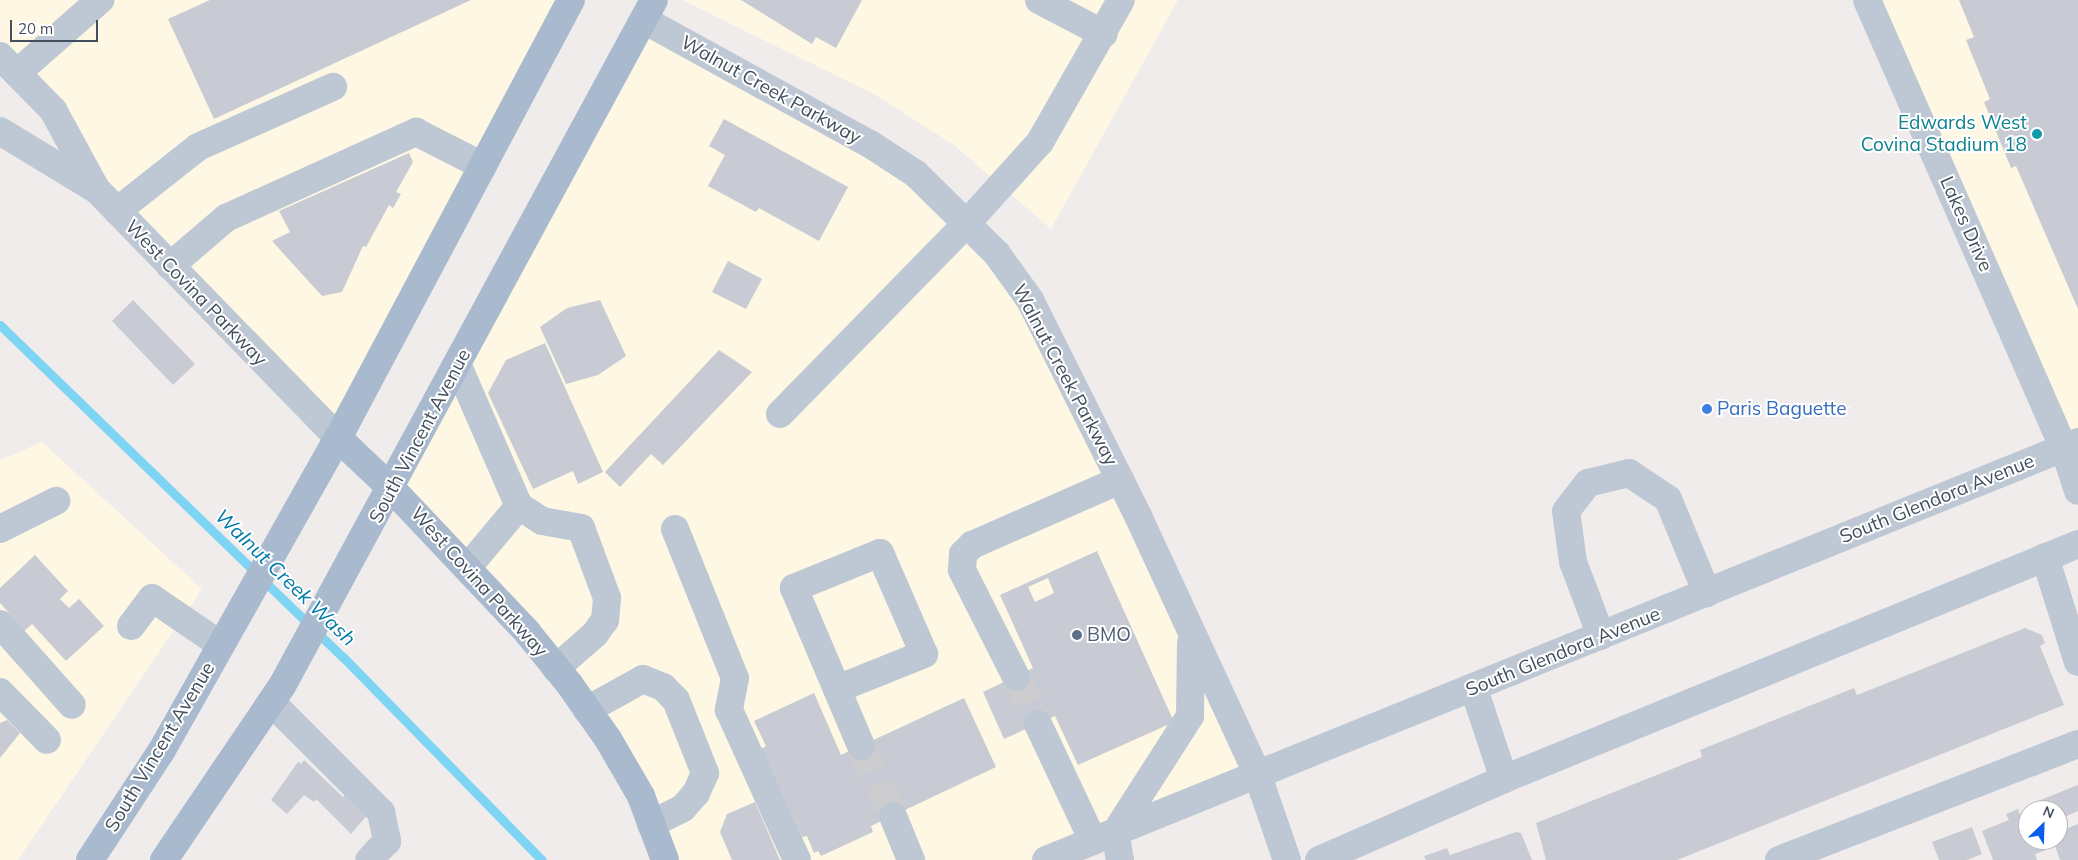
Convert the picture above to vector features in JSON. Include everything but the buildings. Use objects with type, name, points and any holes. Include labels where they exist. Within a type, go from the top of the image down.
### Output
[{"type":"main road","name":"South Vincent Avenue","points":[[90,860],[162,750],[291,518],[338,438],[571,0]]},
{"type":"main road","name":"South Vincent Avenue","points":[[164,860],[271,702],[304,647],[392,488],[649,10]]},
{"type":"main road","name":"West Covina Parkway","points":[[338,438],[392,488],[467,568],[556,668],[587,710],[640,796],[665,860]]},
{"type":"street","points":[[8,64],[100,0]]},
{"type":"street","points":[[1039,0],[1104,34]]},
{"type":"street","points":[[780,414],[967,223],[1040,142],[1104,34],[1121,0]]},
{"type":"street","name":"Lakes Drive","points":[[1867,0],[2071,445],[2078,491]]},
{"type":"street","name":"Walnut Creek Parkway","points":[[649,10],[916,174],[997,254],[1030,300],[1120,480],[1192,639],[1258,776],[1287,860]]},
{"type":"street","name":"West Covina Parkway","points":[[8,64],[53,110],[96,190]]},
{"type":"street","points":[[117,211],[198,147],[333,87]]},
{"type":"street","name":"West Covina Parkway","points":[[0,131],[96,190],[338,438]]},
{"type":"street","points":[[170,266],[226,218],[416,132],[483,166]]},
{"type":"street","points":[[458,366],[520,506],[542,521],[581,528],[607,598],[605,620],[596,634],[556,668]]},
{"type":"street","name":"South Glendora Avenue","points":[[1046,860],[1258,776],[2071,445]]},
{"type":"street","points":[[1601,636],[1573,562],[1566,512],[1588,483],[1629,473],[1668,499],[1707,593]]},
{"type":"street","points":[[1016,677],[962,570],[963,554],[972,545],[1120,480]]},
{"type":"street","points":[[0,530],[56,501]]},
{"type":"street","points":[[467,568],[520,506]]},
{"type":"street","points":[[675,529],[735,678],[729,710],[796,860]]},
{"type":"street","points":[[1319,860],[1504,779],[2078,544]]},
{"type":"street","points":[[837,689],[924,654],[880,554],[794,588],[861,746]]},
{"type":"street","points":[[2045,557],[2078,662]]},
{"type":"street","points":[[130,626],[152,598],[221,645]]},
{"type":"street","points":[[0,624],[72,705]]},
{"type":"street","points":[[1104,837],[1190,716],[1192,639]]},
{"type":"street","points":[[587,710],[643,679],[663,687],[676,700],[705,773],[696,793],[683,808],[652,824]]},
{"type":"street","points":[[1474,688],[1504,779]]},
{"type":"street","points":[[0,692],[47,740]]},
{"type":"street","points":[[271,702],[380,812],[388,841],[369,860]]},
{"type":"street","points":[[1038,724],[1104,837],[1120,860]]},
{"type":"street","points":[[1779,860],[2078,744]]},
{"type":"street","points":[[894,816],[911,860]]},
{"type":"shaded area","points":[[0,0],[574,0],[338,438],[97,190],[0,56]]},
{"type":"shaded area","points":[[682,0],[1178,0],[1051,229],[954,145],[874,94]]},
{"type":"shaded area","points":[[1867,0],[2078,0],[2078,442],[2064,448]]},
{"type":"shaded area","points":[[644,20],[870,144],[997,254],[1258,776],[1046,860],[665,860],[608,739],[392,489]]},
{"type":"shaded area","points":[[42,442],[202,589],[18,860],[0,860],[0,460]]},
{"type":"waterway","name":"Walnut Creek Wash","points":[[0,325],[343,657],[542,860]]},
{"type":"tunnel","points":[[1016,677],[1038,724]]},
{"type":"tunnel","points":[[861,746],[893,816]]},
{"type":"place","name":"Edwards West Covina Stadium 18","points":[[2037,134]]},
{"type":"place","name":"Paris Baguette","points":[[1707,409]]},
{"type":"place","name":"BMO","points":[[1077,635]]}]
